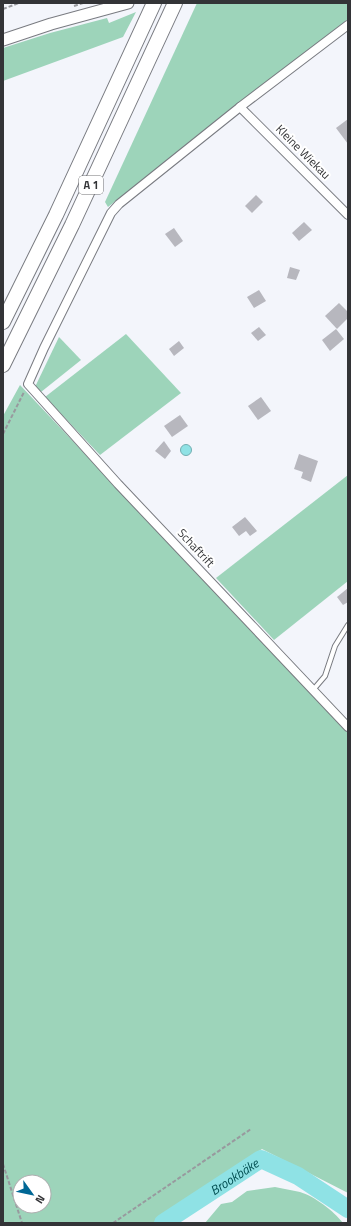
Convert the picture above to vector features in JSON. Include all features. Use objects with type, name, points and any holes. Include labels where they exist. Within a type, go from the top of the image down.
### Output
[{"type":"highway","name":"A 1","points":[[3,322],[56,215],[154,3]]},
{"type":"highway","name":"A 1","points":[[3,365],[72,225],[175,3]]},
{"type":"street","points":[[3,40],[51,24],[127,3]]},
{"type":"street","points":[[28,384],[44,348],[111,213],[119,204],[240,107],[348,25]]},
{"type":"street","name":"Kleine Wiekau","points":[[240,107],[348,215]]},
{"type":"street","name":"Schaftrift","points":[[28,384],[118,484],[348,727]]},
{"type":"lane","points":[[313,690],[325,676],[335,646],[348,625]]},
{"type":"path","points":[[3,9],[19,3]]},
{"type":"path","points":[[3,434],[28,384]]},
{"type":"path","points":[[113,1223],[251,1129]]},
{"type":"path","points":[[3,1164],[22,1223]]},
{"type":"green space","points":[[197,3],[348,3],[348,19],[108,207],[105,202]]},
{"type":"green space","points":[[136,12],[123,37],[3,81],[3,48],[50,33],[107,18],[109,23]]},
{"type":"green space","points":[[126,334],[181,393],[100,455],[45,397]]},
{"type":"green space","points":[[59,337],[81,360],[41,392],[35,387]]},
{"type":"green space","points":[[20,385],[348,733],[348,1193],[262,1149],[155,1223],[3,1223],[3,416]]},
{"type":"green space","points":[[348,475],[348,581],[274,640],[216,578]]},
{"type":"green space","points":[[275,1187],[300,1192],[317,1200],[329,1209],[343,1223],[205,1223],[221,1204],[232,1202],[247,1191]]},
{"type":"water","points":[[186,444],[190,446],[192,450],[190,454],[186,456],[182,454],[180,450],[182,446]]},
{"type":"building","points":[[348,119],[348,144],[336,128]]},
{"type":"building","points":[[256,195],[263,202],[252,213],[245,206]]},
{"type":"building","points":[[304,222],[312,230],[299,241],[292,233]]},
{"type":"building","points":[[174,228],[183,241],[175,247],[165,234]]},
{"type":"building","points":[[290,267],[300,270],[296,280],[287,278]]},
{"type":"building","points":[[259,290],[266,301],[254,308],[247,297]]},
{"type":"building","points":[[339,303],[348,312],[348,318],[337,329],[325,316]]},
{"type":"building","points":[[259,327],[266,335],[258,341],[251,333]]},
{"type":"building","points":[[336,329],[344,339],[330,351],[322,340]]},
{"type":"building","points":[[179,341],[184,348],[174,356],[169,349]]},
{"type":"building","points":[[261,397],[271,411],[258,420],[248,406]]},
{"type":"building","points":[[180,415],[188,426],[172,437],[164,426]]},
{"type":"building","points":[[164,441],[171,451],[165,459],[155,451]]},
{"type":"building","points":[[299,454],[318,461],[311,482],[301,478],[303,472],[294,469]]},
{"type":"building","points":[[245,517],[257,531],[250,536],[246,531],[239,536],[232,527]]},
{"type":"building","points":[[348,588],[348,602],[343,605],[337,597]]},
{"type":"waterway","name":"Brookbäke","points":[[163,1223],[261,1159],[298,1176],[348,1209]]}]
